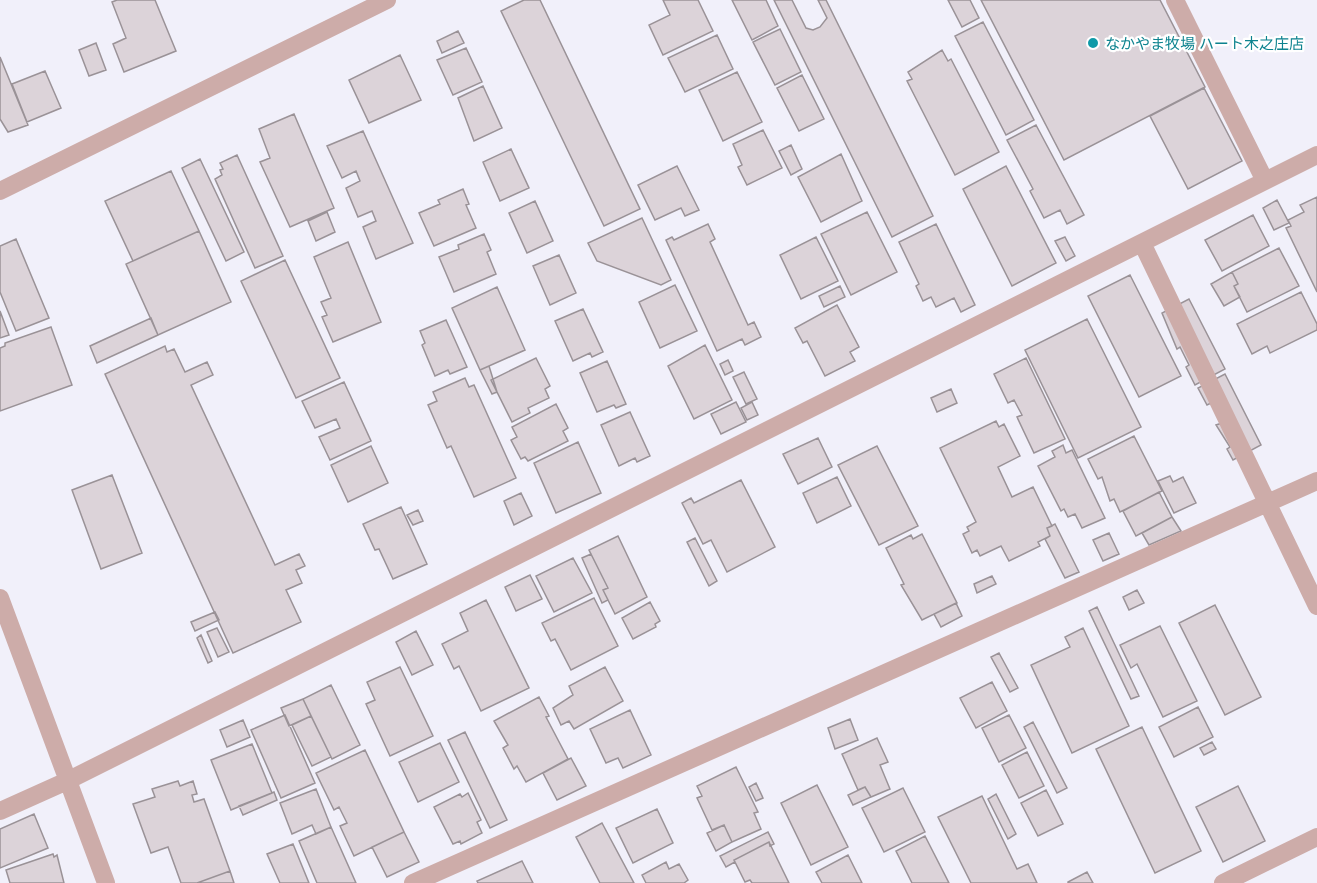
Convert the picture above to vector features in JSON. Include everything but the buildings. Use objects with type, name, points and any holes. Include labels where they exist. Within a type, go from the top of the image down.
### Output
[{"type":"street","points":[[0,191],[387,0]]},
{"type":"street","points":[[1175,0],[1265,181]]},
{"type":"street","points":[[0,811],[67,781],[1317,155]]},
{"type":"street","points":[[1142,243],[1317,606]]},
{"type":"street","points":[[413,883],[1317,481]]},
{"type":"street","points":[[0,598],[106,883]]},
{"type":"street","points":[[1223,883],[1317,837]]},
{"type":"place","name":"なかやま牧場 ハート木之庄店","points":[[1093,43]]}]
